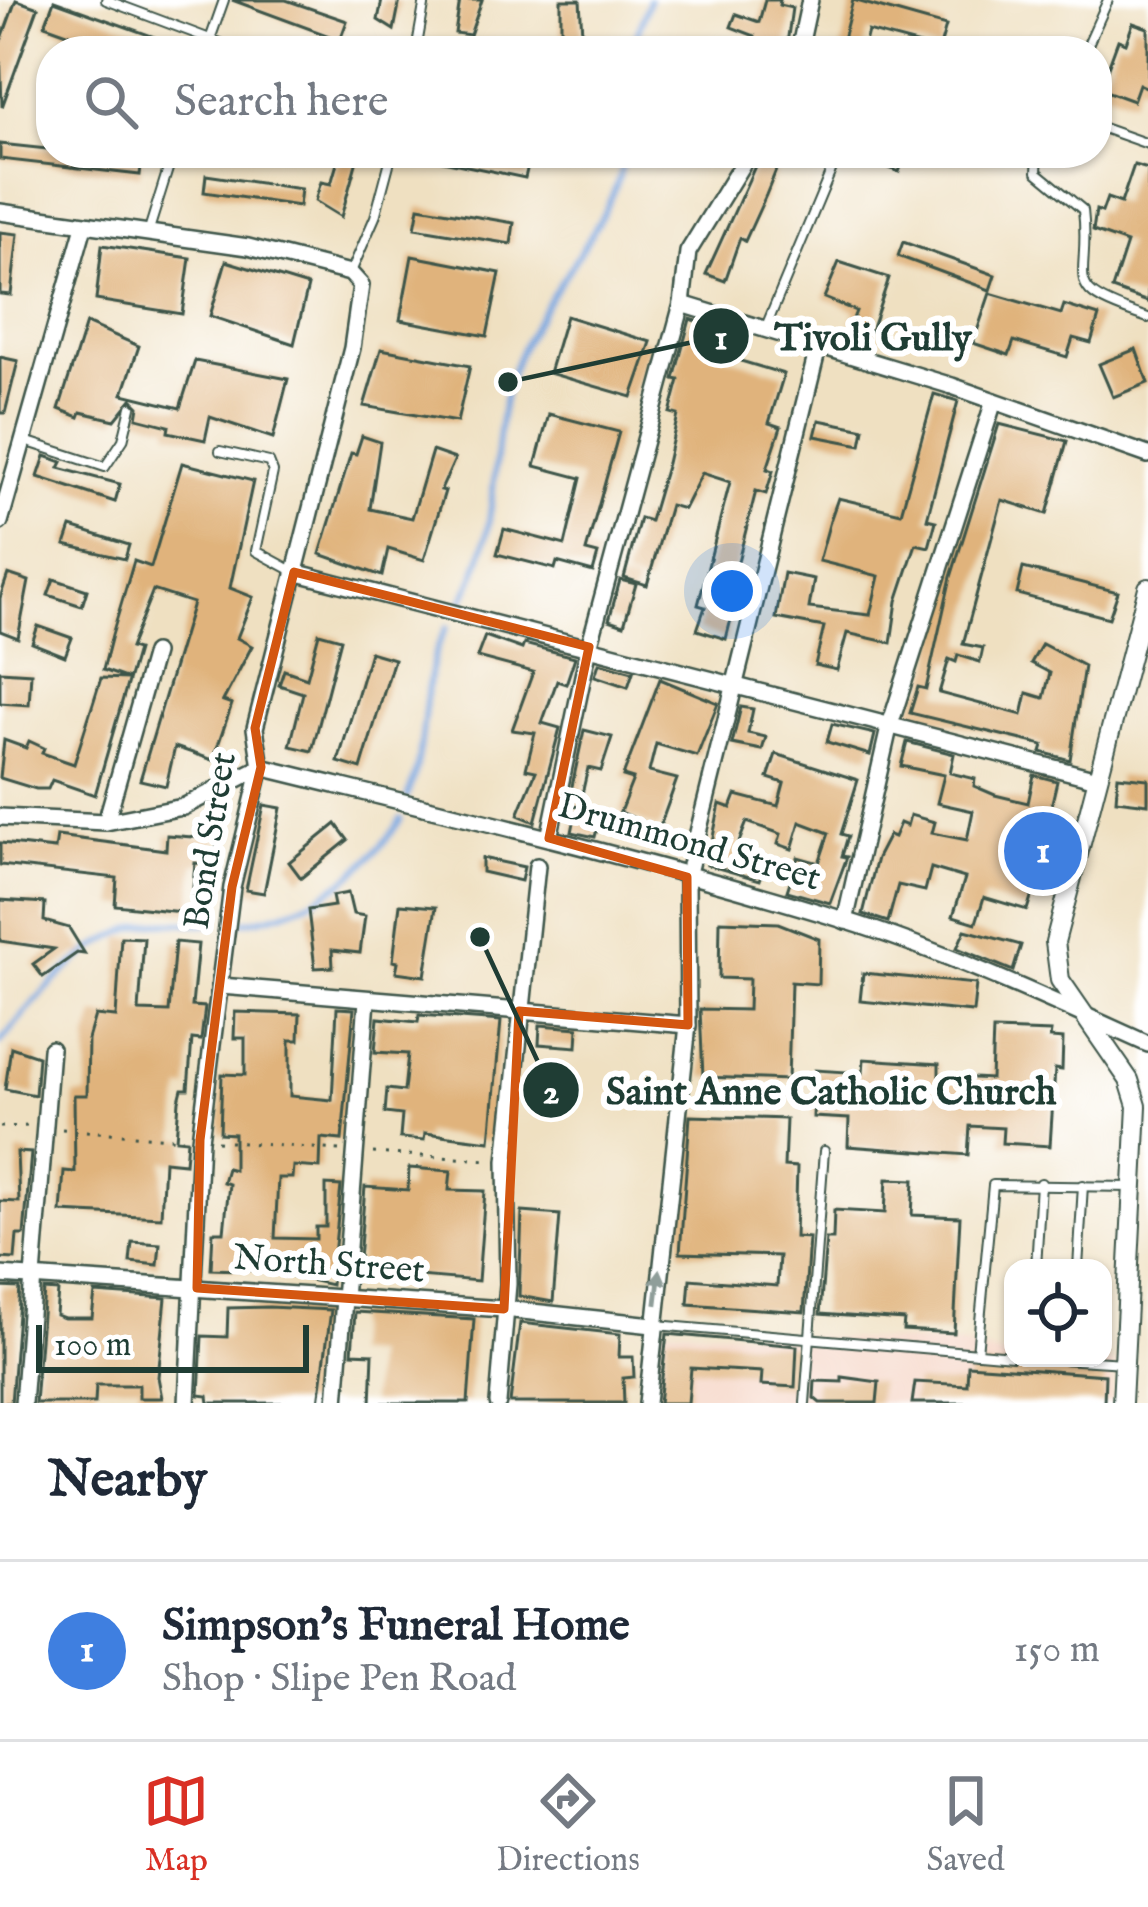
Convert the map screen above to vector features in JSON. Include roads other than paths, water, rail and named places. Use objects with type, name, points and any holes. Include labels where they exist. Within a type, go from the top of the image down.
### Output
[{"type":"street","points":[[802,36],[810,0]]},
{"type":"street","points":[[549,838],[589,647],[682,304],[688,252],[740,168]]},
{"type":"street","points":[[0,212],[248,247],[350,273]]},
{"type":"street","points":[[0,522],[84,226]]},
{"type":"street","name":"Bond Street","points":[[187,1403],[197,1288],[200,1140],[232,887],[261,767],[255,728],[363,299],[362,285],[350,273]]},
{"type":"street","points":[[682,304],[994,400],[1148,455]]},
{"type":"street","points":[[647,1403],[688,1025],[687,877],[731,684],[818,348]]},
{"type":"street","points":[[845,921],[889,728],[994,400]]},
{"type":"street","points":[[294,572],[1097,779]]},
{"type":"street","points":[[1122,1403],[1137,1106],[1129,1080],[1060,980],[1055,942],[1146,601]]},
{"type":"street","points":[[106,823],[154,653]]},
{"type":"street","points":[[0,817],[106,823],[184,807],[261,767]]},
{"type":"street","name":"Drummond Street","points":[[261,767],[549,838],[845,921],[977,968],[1148,1044]]},
{"type":"street","points":[[498,1403],[506,1161],[537,866]]},
{"type":"street","points":[[221,986],[688,1025]]},
{"type":"street","points":[[336,1403],[367,1000]]},
{"type":"street","points":[[23,1403],[51,1049]]},
{"type":"street","name":"North Street","points":[[0,1275],[344,1302],[504,1309],[653,1325]]},
{"type":"street","points":[[1126,1364],[1148,1366]]},
{"type":"lane","points":[[106,0],[186,36]]},
{"type":"lane","points":[[211,36],[224,0]]},
{"type":"lane","points":[[419,36],[425,0]]},
{"type":"lane","points":[[1091,36],[1107,0]]},
{"type":"lane","points":[[1112,131],[1148,144]]},
{"type":"lane","points":[[147,234],[168,168]]},
{"type":"lane","points":[[350,273],[375,217],[388,168]]},
{"type":"lane","points":[[765,331],[831,168]]},
{"type":"lane","points":[[1037,168],[1083,210],[1080,258],[1087,288],[1105,304],[1148,318]]},
{"type":"lane","points":[[23,440],[105,467],[123,440],[131,406]]},
{"type":"lane","points":[[220,451],[269,462],[273,472],[256,550],[294,572]]},
{"type":"lane","points":[[805,1403],[824,1150]]},
{"type":"lane","points":[[1037,1259],[1041,1183]]},
{"type":"lane","points":[[977,1353],[993,1185],[1135,1187]]},
{"type":"lane","points":[[1079,1259],[1083,1185]]},
{"type":"lane","points":[[653,1325],[1004,1355]]},
{"type":"lane","points":[[1112,1363],[1126,1364]]},
{"type":"waterway","points":[[636,36],[649,0]]},
{"type":"waterway","points":[[462,601],[475,575],[489,522],[508,384],[535,324],[606,207],[621,168]]},
{"type":"waterway","points":[[407,797],[419,755],[431,668],[447,627]]},
{"type":"waterway","points":[[244,922],[292,909],[334,888],[370,858],[401,819]]},
{"type":"waterway","points":[[0,1043],[68,969],[110,939],[155,923],[213,924]]},
{"type":"place","name":"Tivoli Gully","points":[[508,382]]},
{"type":"place","name":"Simpson's Funeral Home","points":[[1043,851]]},
{"type":"place","name":"Saint Anne Catholic Church","points":[[480,937]]}]
